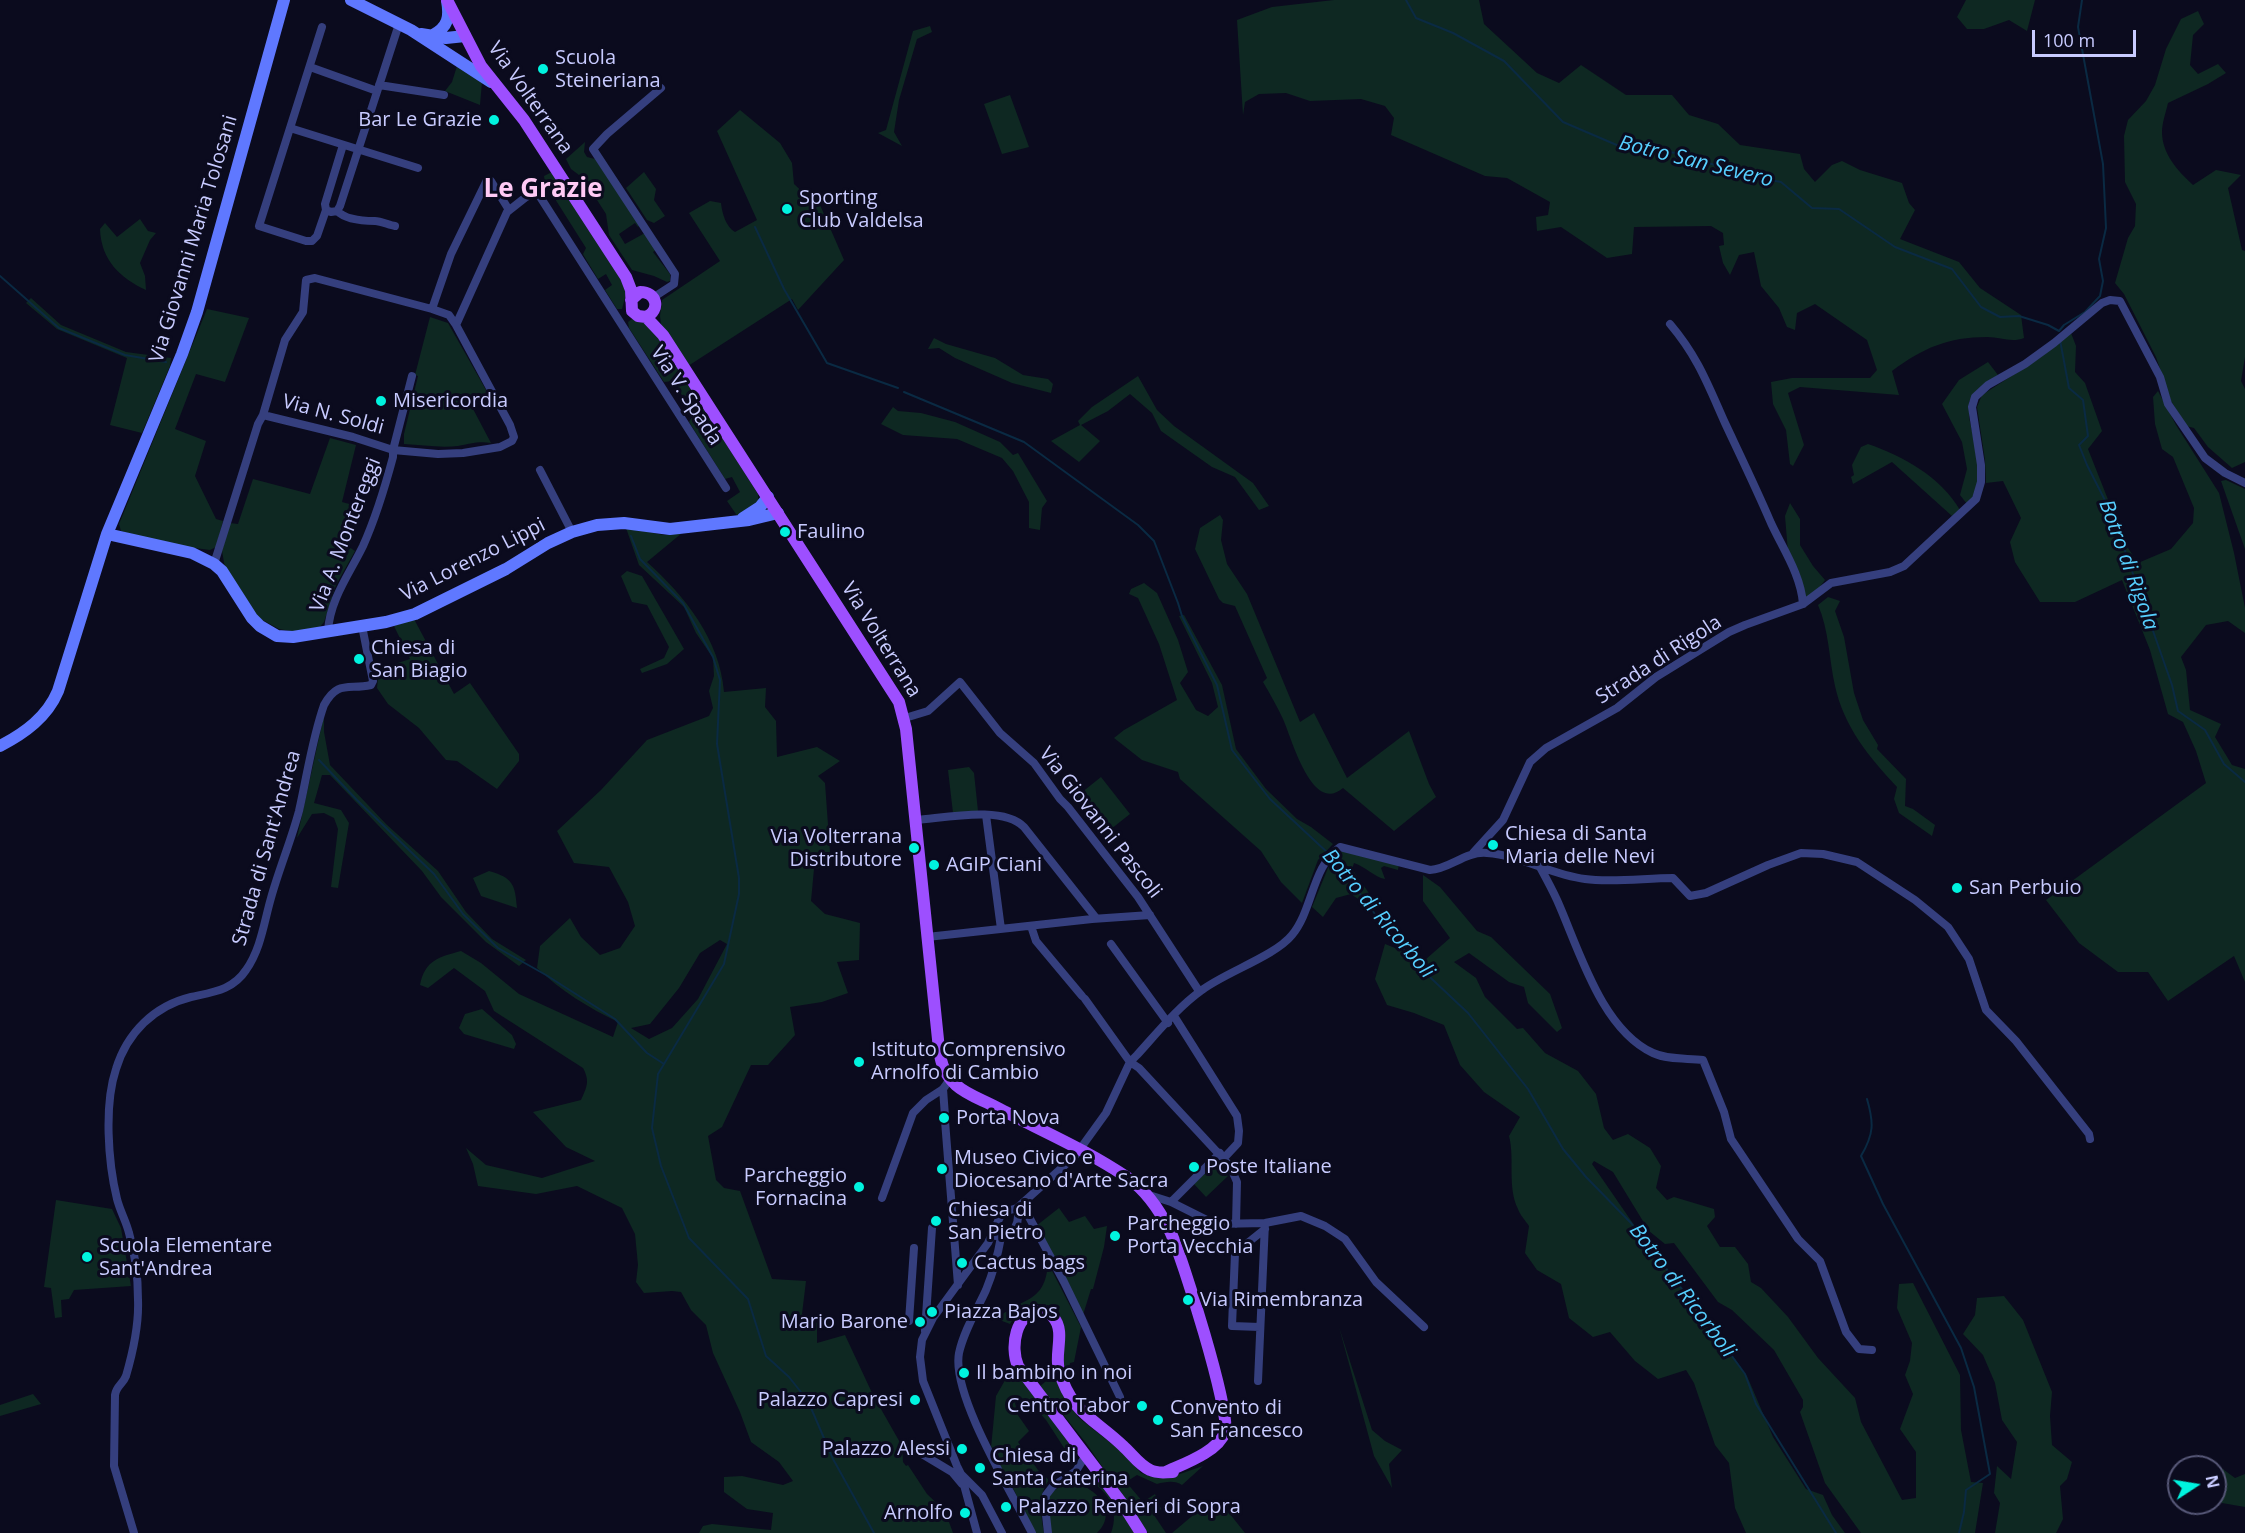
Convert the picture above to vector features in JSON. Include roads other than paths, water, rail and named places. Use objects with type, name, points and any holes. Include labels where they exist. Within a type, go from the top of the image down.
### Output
[{"type":"main road","name":"Via Volterrana","points":[[447,0],[477,59],[539,142],[626,277],[638,316],[650,314],[890,686],[904,718],[940,1058],[946,1088]]},
{"type":"main road","name":"Via Volterrana","points":[[634,301],[648,292],[654,297]]},
{"type":"main road","points":[[650,314],[656,304],[654,297]]},
{"type":"main road","points":[[946,1088],[960,1088],[1124,1175],[1146,1194],[1173,1236],[1216,1377],[1231,1415],[1233,1427],[1231,1437],[1223,1448],[1199,1463],[1180,1471],[1156,1472],[1144,1467],[1122,1444],[1081,1412],[1060,1374],[1059,1332],[1056,1322],[1048,1313],[1034,1312],[1024,1319],[1018,1330],[1014,1347],[1017,1363],[1141,1533]]},
{"type":"street","name":"Via Giovanni Maria Tolosani","points":[[0,746],[37,722],[56,695],[107,534],[192,327],[281,18],[284,0]]},
{"type":"street","name":"Via Giovanni Maria Tolosani","points":[[281,18],[292,0]]},
{"type":"street","points":[[351,0],[411,30],[494,83]]},
{"type":"street","points":[[433,35],[442,30],[447,22],[447,0]]},
{"type":"street","points":[[337,211],[399,24]]},
{"type":"street","points":[[322,27],[259,226],[312,241],[317,236],[326,210],[326,200],[343,144]]},
{"type":"street","points":[[411,30],[446,38],[465,36]]},
{"type":"street","points":[[444,50],[458,45],[465,36]]},
{"type":"street","points":[[310,67],[378,88],[444,95]]},
{"type":"street","points":[[654,297],[674,284],[675,274],[593,149],[607,134],[661,88]]},
{"type":"street","points":[[290,128],[418,168]]},
{"type":"street","points":[[432,309],[451,254],[487,180],[491,181],[508,210],[456,325]]},
{"type":"street","name":"Via V. Spada","points":[[508,210],[537,192],[726,488]]},
{"type":"street","points":[[326,210],[337,211],[342,215],[368,223],[375,221],[395,226]]},
{"type":"street","points":[[214,564],[284,343],[303,312],[304,282],[315,278],[432,309],[449,315],[456,325]]},
{"type":"street","name":"Strada di Rigola","points":[[1473,853],[1500,824],[1530,762],[1546,748],[1617,708],[1656,677],[1745,624],[1803,604],[1831,583],[1890,572],[1904,566],[1976,499],[1981,482],[1982,465],[1972,407],[1975,397],[1988,385],[2025,364],[2054,343],[2102,303],[2110,300],[2120,301],[2160,377],[2168,404],[2205,458],[2225,473],[2245,483]]},
{"type":"street","points":[[619,321],[634,301]]},
{"type":"street","points":[[1670,324],[1686,342],[1713,392],[1725,423],[1749,470],[1798,580],[1803,604]]},
{"type":"street","name":"Via N. Soldi","points":[[263,415],[353,437],[393,450],[438,454],[500,447],[514,438],[505,415],[456,325]]},
{"type":"street","name":"Via A. Montereggi","points":[[328,631],[339,590],[360,553],[373,520],[393,458],[393,450],[412,376]]},
{"type":"street","name":"Via Lorenzo Lippi","points":[[540,470],[572,532]]},
{"type":"street","name":"Via Lorenzo Lippi","points":[[739,520],[757,510],[768,497]]},
{"type":"street","name":"Via Lorenzo Lippi","points":[[107,534],[192,553],[214,564],[229,578],[252,618],[268,632],[277,636],[293,636],[362,626],[416,614],[506,569],[548,543],[572,532],[611,523],[670,529],[778,513]]},
{"type":"street","name":"Strada di Sant'Andrea","points":[[134,1533],[114,1467],[115,1395],[116,1389],[126,1376],[138,1323],[138,1300],[130,1237],[118,1202],[114,1181],[108,1116],[110,1088],[124,1049],[142,1023],[162,1009],[181,1000],[229,987],[247,969],[260,940],[271,896],[295,824],[324,705],[329,695],[337,690],[346,686],[371,685],[373,681],[362,626]]},
{"type":"street","name":"Via Giovanni Pascoli","points":[[904,718],[928,711],[960,682],[1000,733],[1040,769],[1060,799],[1128,883],[1199,991]]},
{"type":"street","points":[[986,815],[1001,929]]},
{"type":"street","points":[[916,820],[986,815],[1009,817],[1024,827],[1096,918]]},
{"type":"street","points":[[1032,1533],[974,1419],[959,1372],[960,1350],[988,1285],[1000,1217],[1006,1211],[1019,1206],[1070,1162],[1109,1107],[1130,1062],[1199,991],[1287,941],[1307,911],[1325,866],[1337,849],[1345,847],[1430,870],[1443,867],[1473,853],[1501,855],[1551,872],[1587,880],[1673,878],[1690,896],[1706,893],[1767,865],[1801,853],[1823,854],[1857,862],[1914,900],[1948,927],[1969,959],[1986,1010],[2016,1041],[2089,1134],[2090,1139]]},
{"type":"street","points":[[1540,867],[1556,898],[1593,986],[1624,1031],[1651,1052],[1664,1057],[1703,1060],[1724,1112],[1731,1138],[1798,1239],[1820,1261],[1845,1332],[1859,1349],[1872,1350]]},
{"type":"street","points":[[927,937],[1096,918],[1150,915]]},
{"type":"street","points":[[1031,926],[1036,941],[1083,998],[1130,1062],[1139,1068],[1212,1144],[1233,1170],[1237,1182],[1236,1224]]},
{"type":"street","points":[[1111,944],[1171,1019],[1238,1119],[1238,1143],[1171,1202]]},
{"type":"street","points":[[946,1088],[945,1119],[958,1284]]},
{"type":"street","points":[[882,1198],[913,1113],[926,1100],[946,1088]]},
{"type":"street","points":[[1146,1194],[1171,1202],[1212,1223],[1265,1226]]},
{"type":"street","points":[[1019,1206],[1033,1225],[1120,1397]]},
{"type":"street","points":[[925,1331],[958,1284],[998,1235],[1010,1234],[1017,1225],[1019,1206]]},
{"type":"street","points":[[1260,1327],[1232,1326],[1234,1253],[1265,1226],[1289,1217],[1304,1217],[1337,1233],[1349,1244],[1377,1282],[1424,1327]]},
{"type":"street","points":[[1258,1381],[1265,1226]]},
{"type":"street","points":[[932,1228],[925,1331],[920,1357],[923,1381],[961,1474],[977,1533]]},
{"type":"street","points":[[909,1321],[914,1248]]},
{"type":"street","points":[[1193,1298],[1233,1302]]},
{"type":"street","points":[[911,1300],[926,1300]]},
{"type":"street","points":[[917,1451],[952,1472],[963,1485]]},
{"type":"street","points":[[1048,1533],[1045,1497],[1050,1488],[1076,1470],[1086,1455]]},
{"type":"street","points":[[1076,1470],[1096,1469]]},
{"type":"street","points":[[961,1474],[981,1492],[1002,1533]]},
{"type":"waterway","name":"Botro San Severo","points":[[1406,0],[1416,18],[1453,33],[1504,61],[1563,122],[1619,146],[1676,153],[1754,177],[1781,182],[1812,208],[1839,209],[1895,247],[1952,269],[1981,307],[2000,317],[2019,316],[2059,331]]},
{"type":"waterway","points":[[2059,331],[2064,325],[2085,312],[2100,296],[2103,281],[2099,259],[2106,228],[2103,164],[2078,27],[2082,0]]},
{"type":"waterway","name":"Botro di Ricorboli","points":[[755,227],[784,289],[827,363],[898,388]]},
{"type":"waterway","points":[[0,276],[59,328],[125,355],[166,362]]},
{"type":"waterway","name":"Botro di Rigola","points":[[2060,340],[2069,388],[2083,400],[2088,436],[2079,445],[2112,514],[2172,685],[2178,711],[2205,730],[2224,764],[2245,782]]},
{"type":"waterway","name":"Botro di Ricorboli","points":[[904,392],[1024,442],[1138,525],[1154,541],[1182,616],[1217,685],[1232,750],[1270,799],[1329,854]]},
{"type":"waterway","points":[[631,536],[640,559],[683,603],[713,657],[720,680],[717,744],[739,878],[739,894],[724,964],[658,1074],[652,1128],[661,1166],[689,1238],[748,1299],[766,1356],[789,1377],[808,1401],[833,1459],[874,1533]]},
{"type":"waterway","points":[[319,760],[434,874],[463,914],[498,948],[546,975],[615,1019],[647,1053],[664,1064]]},
{"type":"waterway","name":"Botro di Ricorboli","points":[[1333,858],[1416,964],[1468,1013],[1528,1089],[1563,1149],[1586,1177],[1631,1223],[1707,1322],[1745,1374],[1756,1404],[1836,1533]]},
{"type":"waterway","points":[[1867,1099],[1872,1128],[1861,1156],[1883,1204],[1961,1348],[1974,1387],[1990,1474],[1966,1490],[1959,1533]]},
{"type":"place","name":"Scuola Steineriana","points":[[543,69]]},
{"type":"place","name":"Bar Le Grazie","points":[[494,120]]},
{"type":"place","name":"Sporting Club Valdelsa","points":[[787,209]]},
{"type":"place","name":"Misericordia","points":[[381,401]]},
{"type":"place","name":"Faulino","points":[[785,532]]},
{"type":"place","name":"Chiesa di San Biagio","points":[[359,659]]},
{"type":"place","name":"Chiesa di Santa Maria delle Nevi","points":[[1493,845]]},
{"type":"place","name":"Via Volterrana Distributore","points":[[914,848]]},
{"type":"place","name":"AGIP Ciani","points":[[934,865]]},
{"type":"place","name":"San Perbuio","points":[[1957,888]]},
{"type":"place","name":"Istituto Comprensivo Arnolfo di Cambio","points":[[859,1062]]},
{"type":"place","name":"Porta Nova","points":[[944,1118]]},
{"type":"place","name":"Poste Italiane","points":[[1194,1167]]},
{"type":"place","name":"Museo Civico e Diocesano d'Arte Sacra","points":[[942,1169]]},
{"type":"place","name":"Parcheggio Fornacina","points":[[859,1187]]},
{"type":"place","name":"Chiesa di San Pietro","points":[[936,1221]]},
{"type":"place","name":"Parcheggio Porta Vecchia","points":[[1115,1236]]},
{"type":"place","name":"Scuola Elementare Sant'Andrea","points":[[87,1257]]},
{"type":"place","name":"Cactus bags","points":[[962,1263]]},
{"type":"place","name":"Via Rimembranza","points":[[1188,1300]]},
{"type":"place","name":"Piazza Bajos","points":[[932,1312]]},
{"type":"place","name":"Mario Barone","points":[[920,1322]]},
{"type":"place","name":"Il bambino in noi","points":[[964,1373]]},
{"type":"place","name":"Palazzo Capresi","points":[[915,1400]]},
{"type":"place","name":"Centro Tabor","points":[[1142,1406]]},
{"type":"place","name":"Convento di San Francesco","points":[[1158,1420]]},
{"type":"place","name":"Palazzo Alessi","points":[[962,1449]]},
{"type":"place","name":"Chiesa di Santa Caterina","points":[[980,1468]]},
{"type":"place","name":"Palazzo Renieri di Sopra","points":[[1006,1507]]},
{"type":"place","name":"Arnolfo","points":[[965,1513]]},
{"type":"district","name":"Le Grazie","points":[[543,190]]}]
